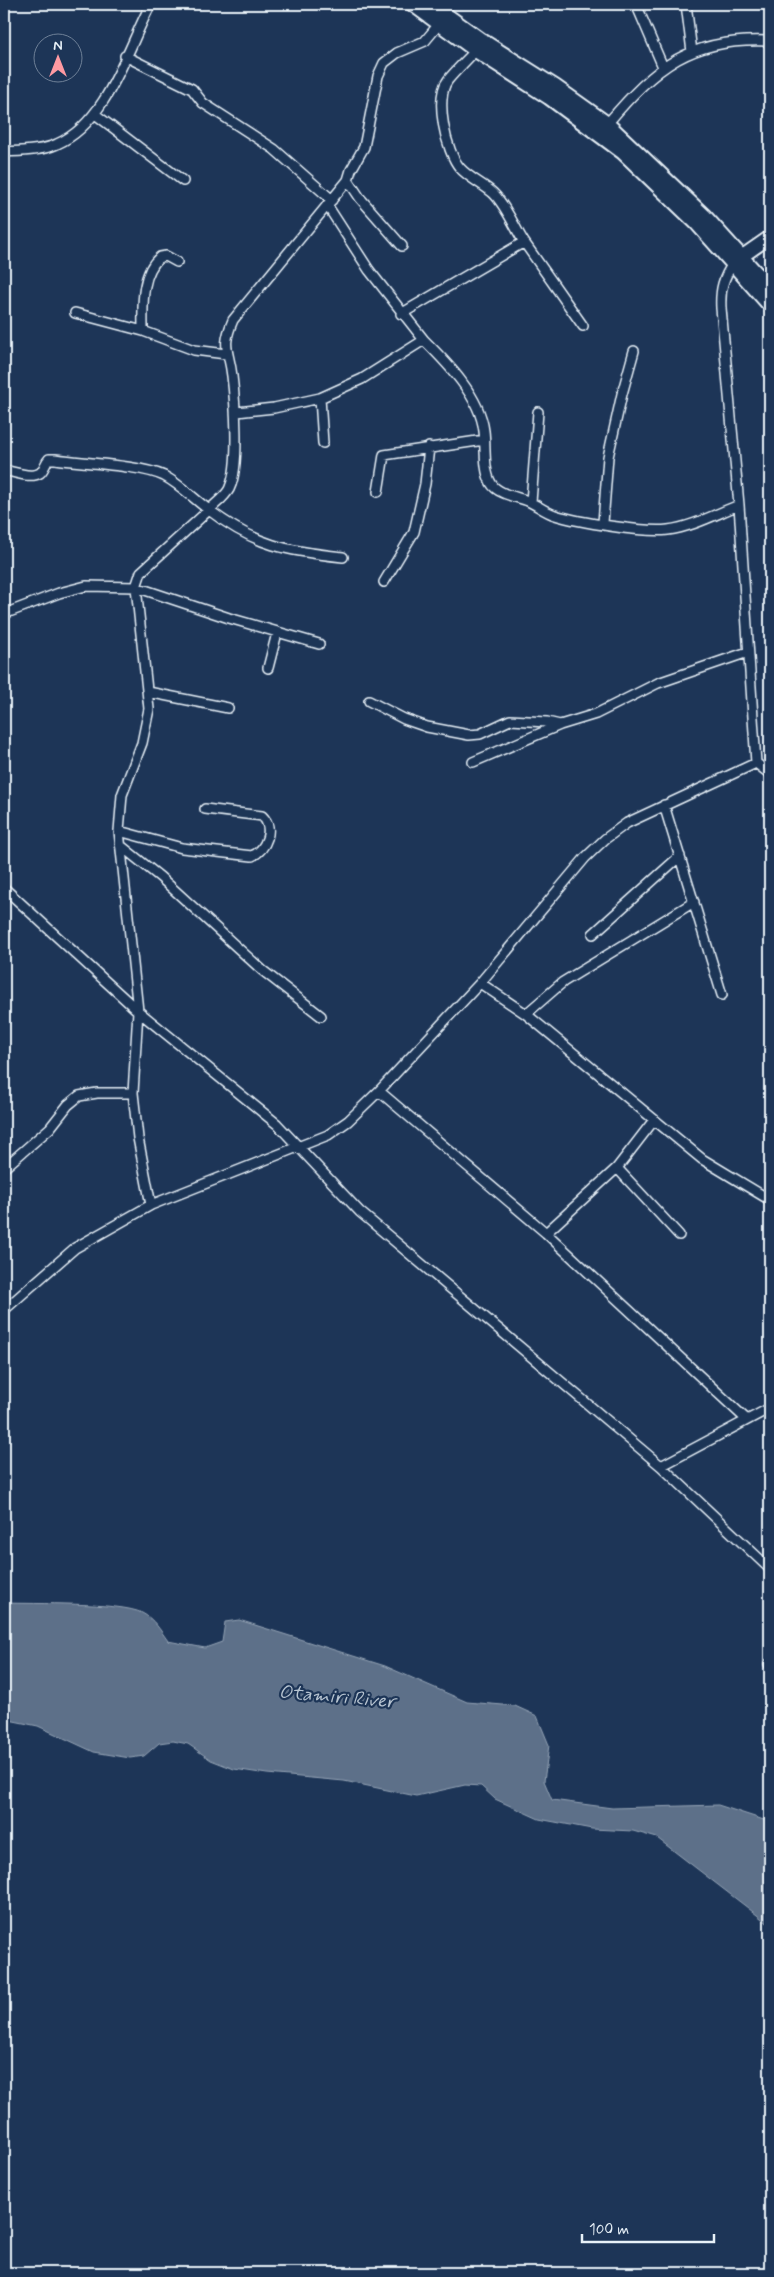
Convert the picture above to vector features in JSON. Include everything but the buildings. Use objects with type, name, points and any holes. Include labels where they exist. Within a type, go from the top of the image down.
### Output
[{"type":"main road","points":[[413,4],[476,50],[549,96],[617,147],[770,289]]},
{"type":"main road","points":[[430,4],[482,41],[556,86],[606,124],[704,216],[738,258],[770,305]]},
{"type":"street","points":[[4,152],[56,145],[79,132],[103,103],[151,4]]},
{"type":"street","points":[[636,4],[663,67]]},
{"type":"street","points":[[686,4],[692,52]]},
{"type":"street","points":[[151,1204],[138,1138],[133,1093],[138,1012],[118,832],[122,795],[142,743],[149,709],[136,587],[142,572],[230,488],[237,412],[232,369],[226,354],[226,335],[233,320],[301,234],[348,180],[364,147],[378,76],[384,63],[398,53],[425,41],[440,22]]},
{"type":"street","points":[[606,124],[637,89],[663,67],[692,52],[705,46],[743,40],[770,41]]},
{"type":"street","points":[[476,50],[447,81],[443,93],[442,108],[447,138],[453,158],[460,169],[494,193],[524,242],[583,326]]},
{"type":"street","points":[[125,56],[192,89],[203,103],[274,149],[329,203],[369,270],[401,314],[452,369],[466,389],[480,416],[491,483],[496,489],[531,502],[553,514],[646,530],[666,530],[682,527],[739,505]]},
{"type":"street","points":[[95,114],[183,181]]},
{"type":"street","points":[[348,180],[360,198],[402,246]]},
{"type":"street","points":[[770,237],[738,258],[723,277],[720,291],[739,505],[756,763],[770,774]]},
{"type":"street","points":[[401,314],[524,242]]},
{"type":"street","points":[[143,331],[144,298],[148,275],[160,257],[166,256],[177,262]]},
{"type":"street","points":[[75,313],[143,331],[194,350],[226,354]]},
{"type":"street","points":[[237,412],[274,408],[320,398],[362,379],[424,340]]},
{"type":"street","points":[[603,523],[608,457],[634,351]]},
{"type":"street","points":[[320,398],[323,444]]},
{"type":"street","points":[[531,502],[538,412]]},
{"type":"street","points":[[378,492],[384,455],[484,440]]},
{"type":"street","points":[[384,582],[414,532],[425,484],[429,447]]},
{"type":"street","points":[[4,470],[28,475],[38,474],[49,459],[55,459],[149,471],[180,486],[240,533],[257,541],[301,552],[343,557]]},
{"type":"street","points":[[4,614],[59,593],[86,586],[136,587],[277,633],[319,644]]},
{"type":"street","points":[[268,668],[277,633]]},
{"type":"street","points":[[473,762],[560,726],[596,714],[658,683],[748,652]]},
{"type":"street","points":[[148,692],[228,708]]},
{"type":"street","points":[[369,701],[404,719],[428,727],[469,736],[480,734],[510,720],[547,722],[560,726]]},
{"type":"street","points":[[4,1310],[75,1248],[151,1204],[298,1146],[335,1130],[348,1121],[379,1091],[480,982],[585,858],[605,838],[627,823],[756,763]]},
{"type":"street","points":[[664,805],[722,996]]},
{"type":"street","points":[[118,832],[182,848],[252,856],[266,845],[268,830],[266,820],[262,816],[206,809]]},
{"type":"street","points":[[120,845],[160,877],[262,970],[321,1016]]},
{"type":"street","points":[[593,934],[680,856]]},
{"type":"street","points":[[4,888],[138,1012],[277,1124],[360,1212],[660,1466],[770,1568]]},
{"type":"street","points":[[526,1014],[563,982],[694,902]]},
{"type":"street","points":[[480,982],[526,1014],[702,1159],[770,1200]]},
{"type":"street","points":[[379,1091],[546,1233],[747,1420]]},
{"type":"street","points":[[4,1168],[50,1128],[68,1104],[79,1096],[97,1093],[133,1093]]},
{"type":"street","points":[[546,1233],[617,1168],[654,1120]]},
{"type":"street","points":[[617,1168],[679,1235]]},
{"type":"street","points":[[660,1466],[770,1408]]},
{"type":"water","name":"Otamiri River","points":[[4,1603],[96,1605],[131,1609],[150,1618],[168,1641],[205,1648],[222,1642],[225,1622],[239,1620],[385,1666],[467,1702],[515,1706],[537,1716],[549,1745],[544,1781],[552,1800],[612,1808],[718,1805],[770,1822],[770,1925],[657,1838],[633,1831],[592,1829],[539,1819],[495,1799],[481,1786],[465,1785],[416,1796],[344,1781],[234,1769],[211,1760],[188,1744],[173,1741],[159,1743],[144,1756],[130,1758],[94,1752],[38,1726],[4,1719]]}]
